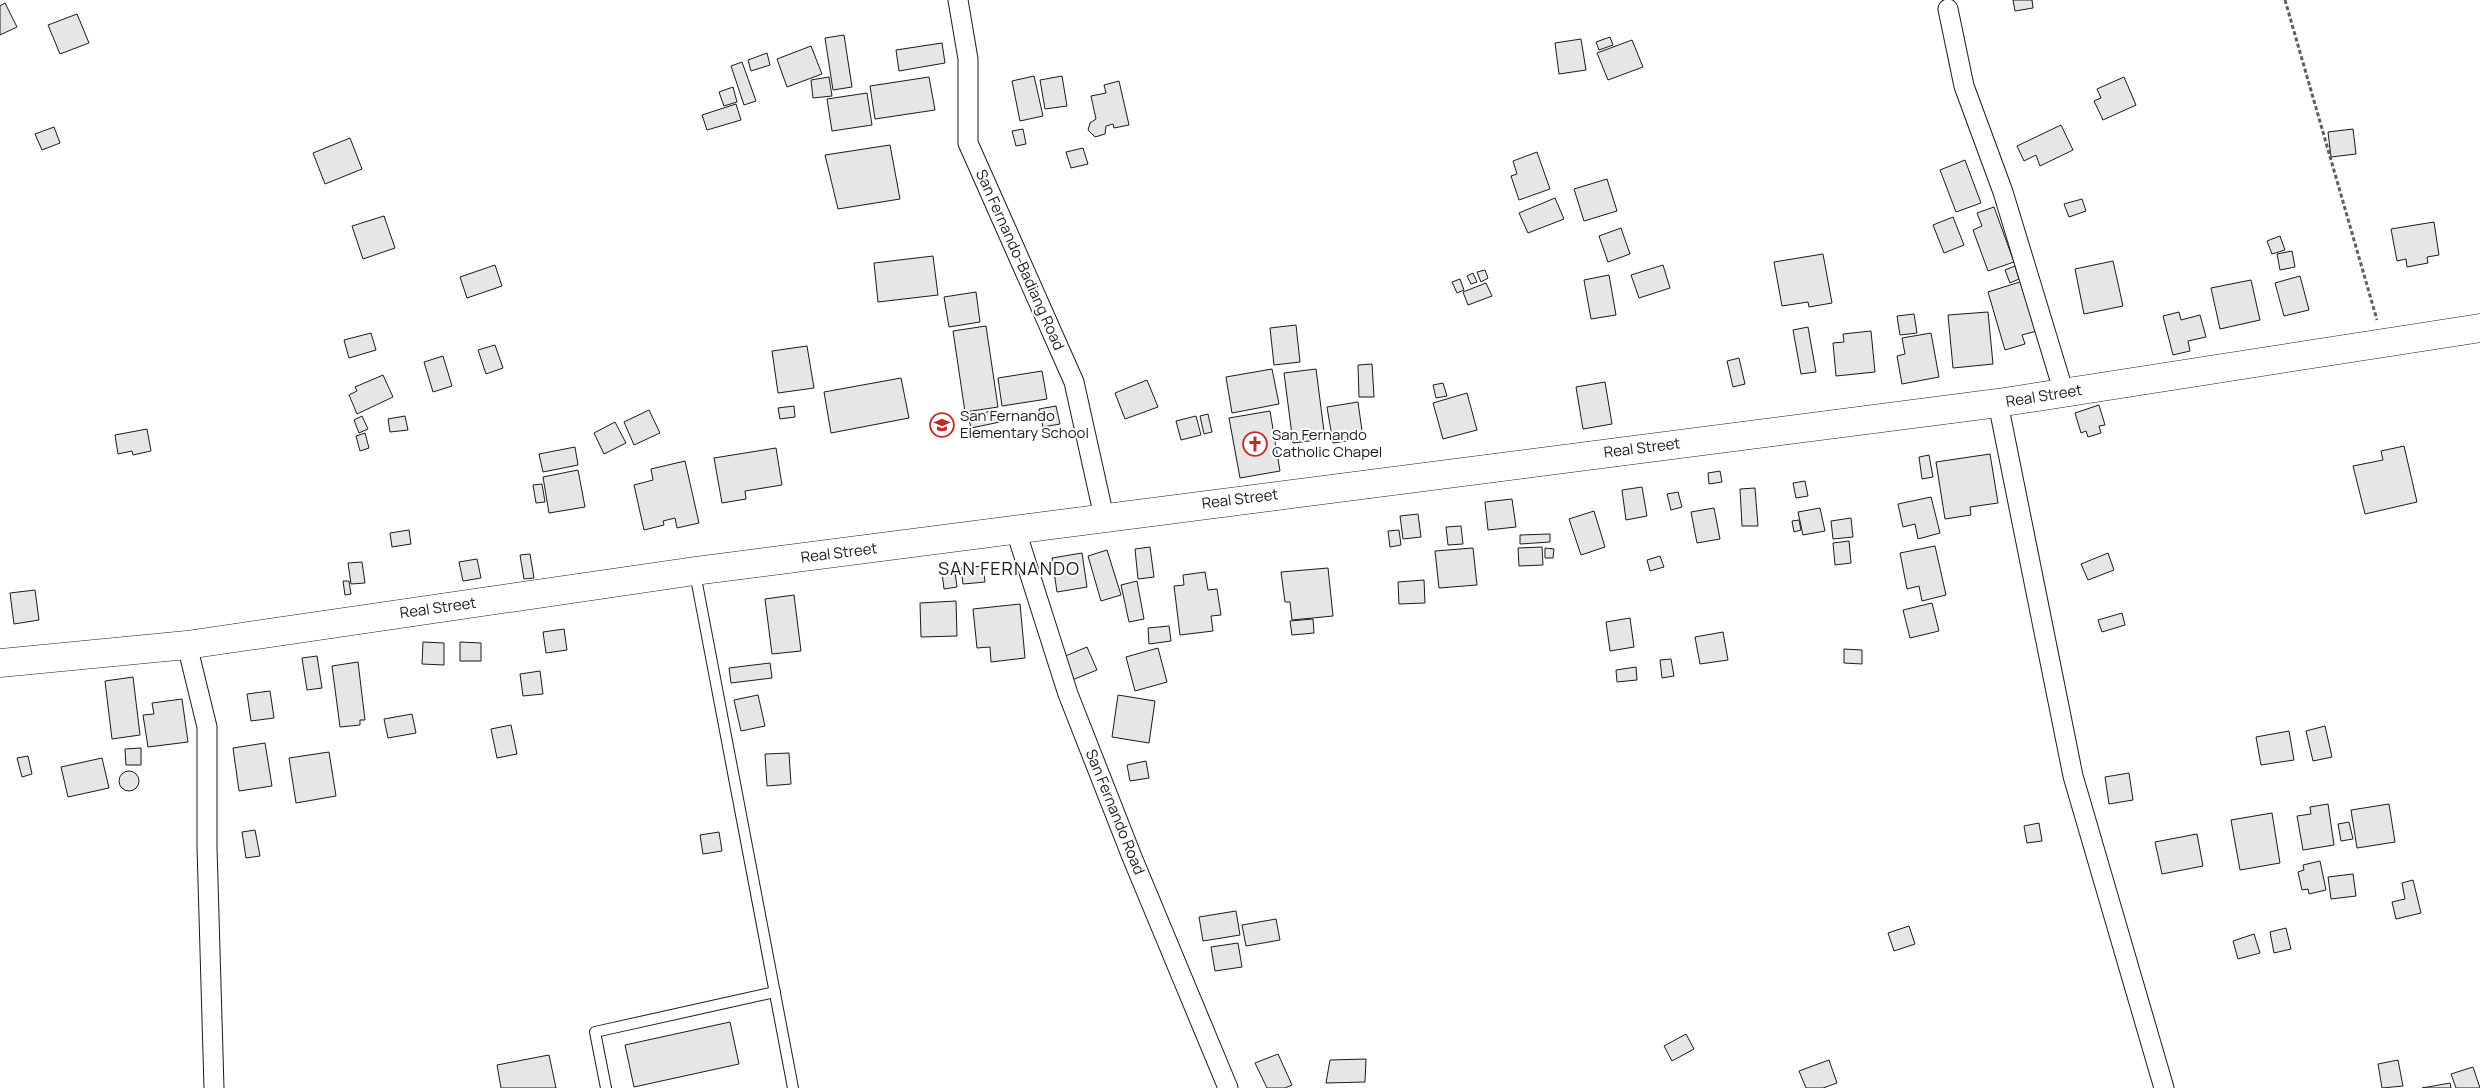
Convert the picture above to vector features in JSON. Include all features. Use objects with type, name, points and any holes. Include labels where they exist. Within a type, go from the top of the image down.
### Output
[{"type":"main road","name":"Real Street","points":[[0,662],[187,645],[695,571],[1998,403],[2480,328]]},
{"type":"street","name":"San Fernando-Badiang Road","points":[[958,0],[968,59],[968,143],[1074,382],[1104,517]]},
{"type":"street","points":[[1948,9],[1964,86],[2003,192],[2064,393]]},
{"type":"street","points":[[1998,403],[2073,776],[2164,1088]]},
{"type":"street","name":"San Fernando Road","points":[[1016,531],[1068,694],[1132,857],[1228,1088]]},
{"type":"street","points":[[187,645],[207,727],[207,847],[214,1088]]},
{"type":"lane","points":[[695,571],[793,1088]]},
{"type":"lane","points":[[606,1088],[595,1032],[775,992]]},
{"type":"path","points":[[2285,0],[2385,344]]},
{"type":"building","points":[[2013,0],[2032,0],[2033,8],[2015,11]]},
{"type":"building","points":[[5,3],[17,27],[0,35],[0,6]]},
{"type":"building","points":[[77,14],[89,43],[60,54],[48,25]]},
{"type":"building","points":[[844,35],[852,87],[833,90],[825,38]]},
{"type":"building","points":[[1610,37],[1613,45],[1599,50],[1596,42]]},
{"type":"building","points":[[1581,39],[1586,70],[1559,74],[1555,43]]},
{"type":"building","points":[[1632,40],[1643,67],[1608,80],[1597,53]]},
{"type":"building","points":[[942,43],[945,63],[899,71],[896,50]]},
{"type":"building","points":[[811,46],[822,74],[787,87],[777,59]]},
{"type":"building","points":[[767,53],[770,65],[751,71],[748,60]]},
{"type":"building","points":[[742,62],[756,101],[744,105],[731,66]]},
{"type":"building","points":[[1034,76],[1043,116],[1020,121],[1012,81]]},
{"type":"building","points":[[1062,76],[1067,106],[1045,109],[1040,80]]},
{"type":"building","points":[[829,77],[832,96],[813,98],[811,80]]},
{"type":"building","points":[[929,77],[935,110],[875,119],[870,86]]},
{"type":"building","points":[[2124,77],[2136,105],[2103,120],[2094,101],[2101,98],[2097,89]]},
{"type":"building","points":[[1119,81],[1129,125],[1114,128],[1113,124],[1106,126],[1105,134],[1095,137],[1088,130],[1090,123],[1096,119],[1091,96],[1106,93],[1104,85]]},
{"type":"building","points":[[733,87],[737,102],[724,106],[719,92]]},
{"type":"building","points":[[867,93],[872,125],[832,131],[827,99]]},
{"type":"building","points":[[736,104],[741,120],[707,130],[702,115]]},
{"type":"building","points":[[2061,125],[2073,150],[2040,166],[2036,155],[2024,161],[2017,146]]},
{"type":"building","points":[[54,127],[60,143],[42,150],[35,134]]},
{"type":"building","points":[[1023,129],[1026,144],[1016,146],[1012,131]]},
{"type":"building","points":[[2353,129],[2356,154],[2331,157],[2328,132]]},
{"type":"building","points":[[350,138],[362,169],[325,184],[313,153]]},
{"type":"building","points":[[890,145],[900,199],[838,209],[825,155]]},
{"type":"building","points":[[1083,148],[1088,164],[1071,168],[1066,152]]},
{"type":"building","points":[[1537,152],[1550,189],[1519,200],[1511,176],[1517,174],[1513,161]]},
{"type":"building","points":[[1965,160],[1981,203],[1956,212],[1940,170]]},
{"type":"building","points":[[1607,179],[1617,211],[1584,221],[1574,189]]},
{"type":"building","points":[[1555,198],[1564,219],[1528,233],[1519,213]]},
{"type":"building","points":[[2082,199],[2086,211],[2069,217],[2064,204]]},
{"type":"building","points":[[1994,207],[2014,262],[1988,271],[1973,230],[1982,226],[1977,213]]},
{"type":"building","points":[[384,216],[395,248],[363,259],[352,226]]},
{"type":"building","points":[[1953,217],[1964,245],[1944,253],[1933,225]]},
{"type":"building","points":[[2434,222],[2439,255],[2427,257],[2428,263],[2407,267],[2406,259],[2397,261],[2391,229]]},
{"type":"building","points":[[1621,228],[1630,254],[1608,262],[1599,236]]},
{"type":"building","points":[[2280,236],[2285,250],[2272,254],[2267,241]]},
{"type":"building","points":[[2292,251],[2295,267],[2280,270],[2277,254]]},
{"type":"building","points":[[1823,254],[1832,303],[1809,307],[1808,302],[1782,306],[1774,262]]},
{"type":"building","points":[[933,256],[938,295],[878,302],[874,263]]},
{"type":"building","points":[[2113,261],[2123,306],[2084,314],[2075,269]]},
{"type":"building","points":[[495,265],[502,286],[467,298],[460,277]]},
{"type":"building","points":[[1663,265],[1670,288],[1639,298],[1631,275]]},
{"type":"building","points":[[2015,266],[2019,279],[2010,283],[2005,270]]},
{"type":"building","points":[[1485,270],[1488,278],[1481,282],[1477,272]]},
{"type":"building","points":[[1473,273],[1477,282],[1471,284],[1467,276]]},
{"type":"building","points":[[1609,275],[1616,315],[1591,319],[1584,280]]},
{"type":"building","points":[[2300,276],[2309,310],[2284,316],[2275,283]]},
{"type":"building","points":[[1460,279],[1464,290],[1457,293],[1452,282]]},
{"type":"building","points":[[2251,280],[2260,320],[2220,329],[2211,288]]},
{"type":"building","points":[[2023,281],[2037,331],[2022,335],[2025,344],[2005,350],[1988,292]]},
{"type":"building","points":[[1486,283],[1492,296],[1468,305],[1463,292]]},
{"type":"building","points":[[976,292],[980,322],[949,327],[944,297]]},
{"type":"building","points":[[1988,312],[1993,364],[1953,368],[1948,315]]},
{"type":"building","points":[[2179,312],[2181,320],[2200,315],[2206,337],[2188,341],[2190,351],[2173,355],[2163,316]]},
{"type":"building","points":[[1914,314],[1917,333],[1900,335],[1897,316]]},
{"type":"building","points":[[1296,325],[1300,362],[1274,365],[1270,328]]},
{"type":"building","points":[[986,326],[998,407],[965,412],[953,331]]},
{"type":"building","points":[[1808,327],[1816,372],[1801,374],[1793,330]]},
{"type":"building","points":[[1871,331],[1875,372],[1836,376],[1833,343],[1844,342],[1843,334]]},
{"type":"building","points":[[371,333],[376,350],[349,358],[344,340]]},
{"type":"building","points":[[1931,333],[1939,377],[1902,384],[1897,356],[1905,354],[1902,338]]},
{"type":"building","points":[[495,345],[503,368],[486,374],[478,350]]},
{"type":"building","points":[[807,346],[814,388],[778,393],[772,351]]},
{"type":"building","points":[[443,356],[452,386],[433,392],[424,362]]},
{"type":"building","points":[[1739,358],[1745,384],[1733,387],[1727,361]]},
{"type":"building","points":[[1372,364],[1374,397],[1359,397],[1358,365]]},
{"type":"building","points":[[1272,369],[1279,404],[1232,413],[1226,377]]},
{"type":"building","points":[[1316,369],[1325,439],[1293,443],[1284,373]]},
{"type":"building","points":[[1042,371],[1047,399],[1002,406],[998,378]]},
{"type":"building","points":[[383,375],[393,397],[357,414],[349,395],[357,391],[355,387]]},
{"type":"building","points":[[901,378],[909,418],[831,433],[824,392]]},
{"type":"building","points":[[1147,380],[1158,407],[1125,419],[1115,393]]},
{"type":"building","points":[[1605,382],[1612,424],[1583,429],[1576,387]]},
{"type":"building","points":[[1443,383],[1447,396],[1436,398],[1433,385]]},
{"type":"building","points":[[1467,393],[1477,430],[1443,439],[1433,403]]},
{"type":"building","points":[[1358,402],[1362,431],[1351,433],[1353,440],[1333,443],[1327,407]]},
{"type":"building","points":[[2099,405],[2105,425],[2099,426],[2101,433],[2088,437],[2086,431],[2081,433],[2075,413]]},
{"type":"building","points":[[794,406],[795,417],[780,419],[778,408]]},
{"type":"building","points":[[1056,406],[1060,424],[1043,427],[1039,409]]},
{"type":"building","points":[[649,410],[660,433],[634,445],[624,422]]},
{"type":"building","points":[[997,410],[1000,422],[971,428],[968,416]]},
{"type":"building","name":"San Fernando Catholic Chapel","points":[[1270,411],[1280,471],[1240,478],[1229,418]]},
{"type":"building","points":[[1208,414],[1212,432],[1204,434],[1200,416]]},
{"type":"building","points":[[362,416],[368,429],[359,433],[354,420]]},
{"type":"building","points":[[405,416],[408,430],[390,432],[388,419]]},
{"type":"building","points":[[1196,416],[1201,435],[1181,440],[1176,421]]},
{"type":"building","points":[[615,422],[626,443],[604,454],[594,433]]},
{"type":"building","points":[[147,429],[151,451],[133,455],[132,451],[118,454],[115,435]]},
{"type":"building","points":[[365,433],[369,448],[360,451],[356,436]]},
{"type":"building","points":[[2404,446],[2417,502],[2365,514],[2353,466],[2383,460],[2381,451]]},
{"type":"building","points":[[575,447],[578,465],[543,472],[539,454]]},
{"type":"building","points":[[776,448],[782,485],[745,491],[746,499],[722,503],[714,458]]},
{"type":"building","points":[[1990,454],[1998,503],[1970,507],[1971,515],[1945,519],[1936,462]]},
{"type":"building","points":[[1929,455],[1933,477],[1922,479],[1919,457]]},
{"type":"building","points":[[685,461],[699,523],[677,528],[675,518],[663,521],[664,525],[644,530],[634,485],[653,480],[651,469]]},
{"type":"building","points":[[578,470],[585,507],[549,513],[543,477]]},
{"type":"building","points":[[1720,471],[1722,482],[1709,484],[1708,473]]},
{"type":"building","points":[[1805,481],[1808,496],[1796,498],[1793,483]]},
{"type":"building","points":[[542,484],[545,502],[536,503],[533,485]]},
{"type":"building","points":[[1642,487],[1647,516],[1626,520],[1622,490]]},
{"type":"building","points":[[1755,488],[1758,526],[1742,526],[1740,489]]},
{"type":"building","points":[[1678,492],[1682,507],[1671,510],[1667,494]]},
{"type":"building","points":[[1931,497],[1940,533],[1918,539],[1915,524],[1903,527],[1898,504]]},
{"type":"building","points":[[1512,499],[1516,527],[1488,530],[1485,502]]},
{"type":"building","points":[[1714,508],[1720,539],[1697,543],[1691,512]]},
{"type":"building","points":[[1820,508],[1825,531],[1803,535],[1798,512]]},
{"type":"building","points":[[1594,511],[1605,547],[1581,555],[1569,519]]},
{"type":"building","points":[[1418,514],[1421,537],[1403,539],[1400,516]]},
{"type":"building","points":[[1851,518],[1853,537],[1833,539],[1831,521]]},
{"type":"building","points":[[1799,520],[1801,530],[1794,532],[1792,521]]},
{"type":"building","points":[[1461,526],[1463,544],[1448,545],[1446,527]]},
{"type":"building","points":[[409,530],[411,544],[392,547],[390,533]]},
{"type":"building","points":[[1399,530],[1401,545],[1390,547],[1388,531]]},
{"type":"building","points":[[1550,534],[1550,542],[1520,544],[1520,535]]},
{"type":"building","points":[[1849,541],[1851,563],[1835,565],[1833,543]]},
{"type":"building","points":[[1935,546],[1946,595],[1922,601],[1919,586],[1907,589],[1900,553]]},
{"type":"building","points":[[1150,547],[1154,577],[1138,579],[1135,549]]},
{"type":"building","points":[[1542,547],[1543,565],[1519,566],[1518,548]]},
{"type":"building","points":[[1473,548],[1477,585],[1439,588],[1435,551]]},
{"type":"building","points":[[1545,548],[1554,549],[1553,558],[1545,558]]},
{"type":"building","points":[[1107,550],[1121,595],[1101,601],[1088,556]]},
{"type":"building","points":[[1082,553],[1087,587],[1057,592],[1052,558]]},
{"type":"building","points":[[2108,553],[2114,570],[2088,580],[2081,564]]},
{"type":"building","points":[[530,554],[534,578],[524,579],[520,555]]},
{"type":"building","points":[[1660,556],[1664,567],[1650,571],[1647,560]]},
{"type":"building","points":[[477,559],[481,578],[463,581],[459,562]]},
{"type":"building","points":[[362,562],[365,583],[351,584],[348,563]]},
{"type":"building","points":[[983,566],[985,582],[963,584],[961,568]]},
{"type":"building","points":[[1328,568],[1333,616],[1292,620],[1290,602],[1285,602],[1281,572]]},
{"type":"building","points":[[955,572],[957,587],[944,589],[942,573]]},
{"type":"building","points":[[1205,572],[1208,590],[1217,589],[1221,615],[1211,616],[1213,631],[1180,635],[1174,586],[1184,585],[1183,575]]},
{"type":"building","points":[[1424,580],[1425,603],[1399,604],[1398,582]]},
{"type":"building","points":[[343,581],[349,581],[351,594],[345,595]]},
{"type":"building","points":[[1137,581],[1144,619],[1129,622],[1121,585]]},
{"type":"building","points":[[35,590],[39,620],[14,624],[10,593]]},
{"type":"building","points":[[794,595],[801,651],[772,654],[765,599]]},
{"type":"building","points":[[956,601],[957,636],[921,637],[920,603]]},
{"type":"building","points":[[1932,603],[1939,631],[1910,638],[1903,610]]},
{"type":"building","points":[[1020,604],[1025,658],[991,662],[990,647],[977,648],[973,609]]},
{"type":"building","points":[[2122,613],[2125,625],[2102,632],[2098,620]]},
{"type":"building","points":[[1630,618],[1634,647],[1610,651],[1606,622]]},
{"type":"building","points":[[1313,619],[1314,633],[1292,635],[1290,621]]},
{"type":"building","points":[[1169,626],[1171,641],[1149,644],[1148,628]]},
{"type":"building","points":[[564,629],[567,650],[546,653],[543,632]]},
{"type":"building","points":[[1723,632],[1728,660],[1700,664],[1695,637]]},
{"type":"building","points":[[423,642],[444,643],[444,665],[422,664]]},
{"type":"building","points":[[460,642],[481,643],[481,661],[460,661]]},
{"type":"building","points":[[1087,647],[1097,670],[1072,680],[1063,657]]},
{"type":"building","points":[[1158,648],[1167,682],[1135,691],[1126,657]]},
{"type":"building","points":[[1844,649],[1862,650],[1862,664],[1844,663]]},
{"type":"building","points":[[317,656],[322,688],[307,690],[302,658]]},
{"type":"building","points":[[1671,659],[1674,676],[1662,678],[1660,660]]},
{"type":"building","points":[[358,662],[365,720],[360,720],[360,725],[340,727],[332,666]]},
{"type":"building","points":[[770,663],[772,678],[731,683],[729,668]]},
{"type":"building","points":[[1636,667],[1637,680],[1617,682],[1616,670]]},
{"type":"building","points":[[540,671],[543,694],[523,696],[520,674]]},
{"type":"building","points":[[133,677],[140,735],[112,739],[105,681]]},
{"type":"building","points":[[270,691],[274,718],[251,721],[247,694]]},
{"type":"building","points":[[758,695],[765,726],[741,731],[734,700]]},
{"type":"building","points":[[1118,695],[1155,701],[1149,743],[1112,737]]},
{"type":"building","points":[[182,699],[188,742],[148,747],[143,715],[154,714],[152,703]]},
{"type":"building","points":[[412,714],[416,733],[388,738],[384,719]]},
{"type":"building","points":[[511,725],[517,754],[497,758],[491,729]]},
{"type":"building","points":[[2325,726],[2332,757],[2313,761],[2306,731]]},
{"type":"building","points":[[2289,731],[2294,760],[2261,765],[2256,737]]},
{"type":"building","points":[[265,743],[272,786],[239,791],[233,748]]},
{"type":"building","points":[[141,748],[141,765],[126,765],[125,749]]},
{"type":"building","points":[[329,752],[336,796],[296,803],[289,758]]},
{"type":"building","points":[[789,753],[791,784],[767,786],[765,754]]},
{"type":"building","points":[[28,756],[32,774],[22,777],[17,758]]},
{"type":"building","points":[[102,758],[109,788],[68,797],[61,767]]},
{"type":"building","points":[[1146,761],[1149,778],[1130,781],[1127,765]]},
{"type":"building","points":[[129,771],[136,774],[139,781],[136,788],[129,791],[122,788],[119,781],[122,774]]},
{"type":"building","points":[[2129,773],[2133,800],[2109,804],[2105,777]]},
{"type":"building","points":[[2328,804],[2334,845],[2303,850],[2297,816],[2311,814],[2310,807]]},
{"type":"building","points":[[2389,804],[2395,842],[2357,848],[2351,810]]},
{"type":"building","points":[[2272,813],[2280,863],[2240,870],[2231,820]]},
{"type":"building","points":[[2349,822],[2353,839],[2341,841],[2338,824]]},
{"type":"building","points":[[2039,823],[2042,841],[2027,843],[2024,826]]},
{"type":"building","points":[[255,830],[260,856],[246,858],[242,832]]},
{"type":"building","points":[[719,832],[722,851],[703,854],[700,835]]},
{"type":"building","points":[[2197,834],[2203,866],[2162,874],[2155,842]]},
{"type":"building","points":[[2320,861],[2326,890],[2309,894],[2308,889],[2302,890],[2298,872],[2304,870],[2303,865]]},
{"type":"building","points":[[2353,874],[2356,896],[2331,899],[2328,877]]},
{"type":"building","points":[[2413,880],[2421,913],[2396,919],[2392,902],[2405,899],[2402,883]]},
{"type":"building","points":[[1236,911],[1240,935],[1203,941],[1199,917]]},
{"type":"building","points":[[1276,919],[1280,940],[1246,946],[1242,925]]},
{"type":"building","points":[[1909,926],[1915,944],[1894,951],[1888,933]]},
{"type":"building","points":[[2286,928],[2291,949],[2274,953],[2270,932]]},
{"type":"building","points":[[2254,934],[2260,953],[2238,959],[2233,941]]},
{"type":"building","points":[[1238,943],[1242,967],[1215,971],[1211,947]]},
{"type":"building","points":[[730,1022],[739,1064],[634,1087],[625,1045]]},
{"type":"building","points":[[1686,1034],[1694,1049],[1672,1061],[1664,1046]]},
{"type":"building","points":[[1278,1054],[1292,1085],[1285,1088],[1267,1088],[1255,1063]]},
{"type":"building","points":[[549,1055],[556,1088],[501,1088],[497,1065]]},
{"type":"building","points":[[1366,1059],[1365,1082],[1326,1083],[1330,1060]]},
{"type":"building","points":[[1829,1060],[1837,1083],[1823,1088],[1806,1088],[1799,1071]]},
{"type":"building","points":[[2398,1060],[2403,1086],[2382,1088],[2378,1064]]},
{"type":"building","points":[[2473,1067],[2480,1088],[2456,1088],[2451,1074]]},
{"type":"building","points":[[2450,1083],[2451,1088],[2422,1088]]},
{"type":"place","name":"San Fernando Elementary School","points":[[942,425]]},
{"type":"place","name":"San Fernando Catholic Chapel","points":[[1255,444]]},
{"type":"district","name":"SAN FERNANDO","points":[[1009,569]]}]
